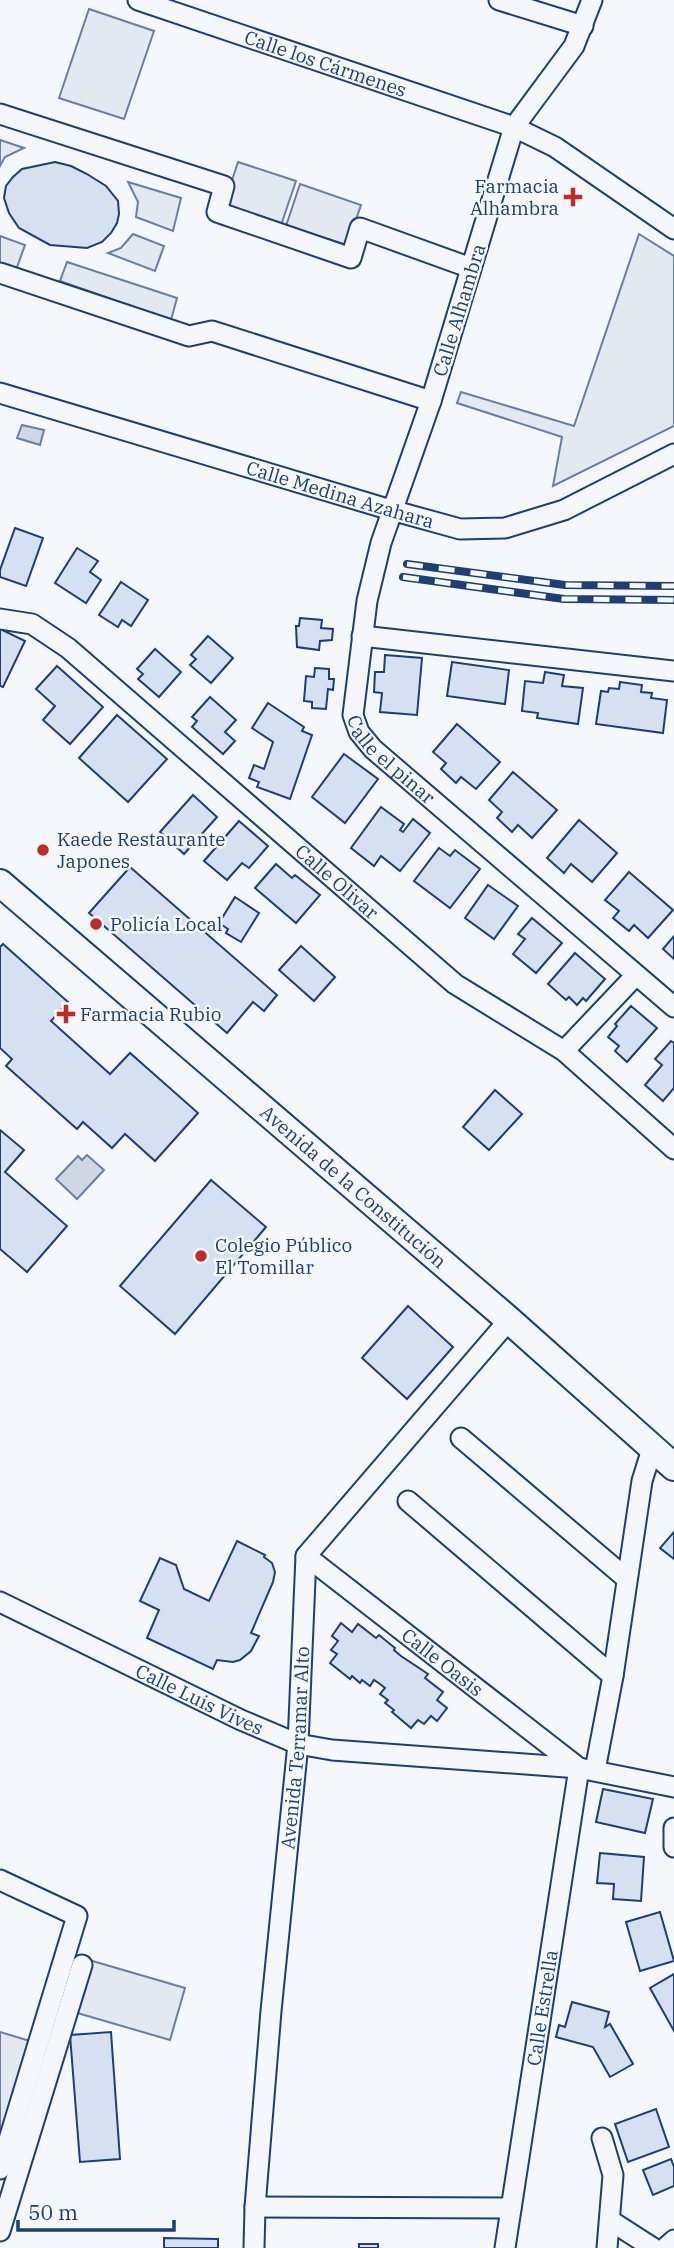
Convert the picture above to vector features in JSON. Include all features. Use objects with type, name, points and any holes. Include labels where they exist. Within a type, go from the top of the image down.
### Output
[{"type":"main road","name":"Avenida de la Constitución","points":[[0,883],[509,1320],[674,1467]]},
{"type":"main road","name":"Avenida de la Constitución","points":[[0,901],[30,910]]},
{"type":"street","name":"Calle los Cármenes","points":[[138,0],[514,127],[555,147],[674,229]]},
{"type":"street","points":[[499,0],[583,26]]},
{"type":"street","name":"Calle Alhambra","points":[[362,636],[367,601],[391,510],[431,401],[514,127],[574,46],[592,0]]},
{"type":"street","points":[[0,114],[224,186],[217,212],[351,258],[360,228],[471,268]]},
{"type":"street","points":[[0,273],[189,336],[212,331],[431,401]]},
{"type":"street","name":"Calle Medina Azahara","points":[[0,393],[460,529],[505,528],[564,510],[674,454]]},
{"type":"street","name":"Calle Olivar","points":[[0,619],[32,624],[68,648],[455,984],[564,1051],[674,1149]]},
{"type":"street","points":[[362,636],[674,671]]},
{"type":"street","name":"Calle el pinar","points":[[362,636],[353,715],[359,732],[373,749],[674,1007]]},
{"type":"street","points":[[564,1051],[636,975]]},
{"type":"street","points":[[306,1556],[509,1320]]},
{"type":"street","points":[[461,1438],[627,1578]]},
{"type":"street","name":"Calle Estrella","points":[[505,2248],[587,1769],[613,1676],[642,1481],[652,1448]]},
{"type":"street","points":[[408,1501],[613,1676]]},
{"type":"street","name":"Avenida Terramar Alto","points":[[254,2248],[255,2207],[298,1744],[306,1556]]},
{"type":"street","name":"Calle Oasis","points":[[306,1556],[587,1769]]},
{"type":"street","name":"Calle Luis Vives","points":[[0,1602],[242,1720],[298,1744],[332,1750],[587,1769],[674,1787]]},
{"type":"street","points":[[674,1828],[674,1847]]},
{"type":"street","points":[[0,1880],[77,1916],[0,2169]]},
{"type":"street","points":[[0,2231],[82,1965]]},
{"type":"street","points":[[602,2138],[613,2175],[607,2248]]},
{"type":"street","points":[[255,2207],[511,2208]]},
{"type":"street","points":[[611,2221],[653,2248]]},
{"type":"street","points":[[665,2248],[674,2240]]},
{"type":"shaded area","points":[[89,9],[154,31],[124,119],[59,98]]},
{"type":"shaded area","points":[[0,140],[24,148],[5,157],[0,166]]},
{"type":"shaded area","points":[[238,162],[296,181],[280,228],[223,208]]},
{"type":"shaded area","points":[[128,182],[181,198],[173,231],[136,217],[138,202]]},
{"type":"shaded area","points":[[300,184],[361,205],[347,245],[286,226]]},
{"type":"shaded area","points":[[133,234],[164,246],[155,271],[108,253],[121,248]]},
{"type":"shaded area","points":[[639,234],[674,256],[674,426],[553,486],[562,437],[457,403],[461,392],[574,426]]},
{"type":"shaded area","points":[[0,236],[25,245],[16,270],[0,264]]},
{"type":"shaded area","points":[[67,262],[177,298],[171,320],[60,281]]},
{"type":"shaded area","points":[[22,425],[44,430],[40,445],[17,438]]},
{"type":"shaded area","points":[[87,1155],[104,1170],[77,1199],[56,1179],[78,1156],[82,1160]]},
{"type":"shaded area","points":[[89,1960],[185,1988],[170,2040],[74,2012]]},
{"type":"shaded area","points":[[0,2032],[30,2041],[0,2136]]},
{"type":"building","points":[[55,162],[87,174],[106,186],[118,201],[117,223],[102,242],[87,248],[50,245],[19,228],[9,213],[4,198],[6,186],[13,177],[22,169]]},
{"type":"building","points":[[15,528],[43,538],[26,586],[0,577]]},
{"type":"building","points":[[77,548],[98,561],[90,572],[101,580],[86,603],[55,583]]},
{"type":"building","points":[[121,582],[148,600],[131,626],[122,620],[118,627],[99,615]]},
{"type":"building","points":[[300,618],[322,620],[321,628],[333,629],[332,640],[320,641],[319,650],[297,647],[296,626],[299,626]]},
{"type":"building","points":[[0,629],[25,641],[3,687],[0,686]]},
{"type":"building","points":[[208,636],[233,658],[211,683],[190,665],[196,659],[191,655]]},
{"type":"building","points":[[155,649],[181,672],[159,697],[138,679],[143,674],[137,669]]},
{"type":"building","points":[[385,655],[422,658],[417,715],[380,712],[382,693],[374,692],[375,672],[384,672]]},
{"type":"building","points":[[452,662],[509,670],[505,704],[447,696]]},
{"type":"building","points":[[57,666],[103,707],[70,744],[43,720],[55,706],[36,689]]},
{"type":"building","points":[[315,668],[329,669],[329,679],[334,679],[333,690],[328,689],[326,709],[312,708],[312,702],[304,701],[306,676],[314,677]]},
{"type":"building","points":[[545,672],[564,675],[562,686],[583,688],[578,724],[537,718],[538,713],[522,711],[525,681],[543,683]]},
{"type":"building","points":[[620,682],[642,685],[641,692],[652,693],[651,698],[667,700],[663,733],[596,724],[601,691],[619,689]]},
{"type":"building","points":[[210,697],[236,720],[225,732],[235,741],[223,754],[192,727],[197,721],[192,717]]},
{"type":"building","points":[[268,703],[304,727],[302,731],[312,735],[290,799],[257,787],[259,782],[249,778],[254,765],[264,769],[273,742],[252,728]]},
{"type":"building","points":[[117,715],[167,759],[128,802],[79,758]]},
{"type":"building","points":[[457,724],[500,762],[476,789],[461,777],[456,783],[441,769],[446,763],[433,752]]},
{"type":"building","points":[[344,754],[378,779],[345,823],[312,797]]},
{"type":"building","points":[[513,772],[557,810],[532,838],[518,825],[512,832],[497,818],[502,812],[489,800]]},
{"type":"building","points":[[193,795],[217,817],[184,854],[160,832]]},
{"type":"building","points":[[381,807],[404,824],[400,830],[403,832],[413,819],[430,833],[400,871],[381,856],[374,866],[351,848]]},
{"type":"building","points":[[579,820],[617,853],[592,882],[571,864],[564,873],[547,858]]},
{"type":"building","points":[[239,821],[268,846],[249,868],[242,863],[227,880],[204,861]]},
{"type":"building","points":[[439,848],[450,856],[455,850],[480,869],[450,908],[414,881]]},
{"type":"building","points":[[276,864],[292,878],[295,875],[320,895],[296,923],[255,888]]},
{"type":"building","points":[[130,867],[277,995],[264,1011],[253,1002],[227,1033],[89,913]]},
{"type":"building","points":[[629,872],[673,910],[648,938],[634,925],[629,931],[613,918],[619,911],[605,900]]},
{"type":"building","points":[[488,885],[518,906],[494,939],[465,918]]},
{"type":"building","points":[[235,897],[259,913],[241,942],[226,933],[228,929],[219,923]]},
{"type":"building","points":[[532,918],[562,943],[536,973],[513,954],[525,939],[518,934]]},
{"type":"building","points":[[674,936],[674,959],[663,949]]},
{"type":"building","points":[[3,944],[68,1002],[51,1021],[110,1074],[130,1053],[198,1113],[155,1161],[125,1134],[112,1148],[83,1122],[77,1129],[6,1066],[12,1059],[0,1048],[0,947]]},
{"type":"building","points":[[301,946],[335,977],[314,1001],[279,970]]},
{"type":"building","points":[[575,953],[605,979],[586,1001],[583,998],[577,1005],[569,997],[566,1000],[548,984]]},
{"type":"building","points":[[631,1006],[657,1028],[627,1062],[615,1051],[619,1046],[608,1037],[617,1026],[615,1024]]},
{"type":"building","points":[[671,1041],[674,1043],[674,1088],[663,1101],[645,1085],[662,1065],[655,1059]]},
{"type":"building","points":[[495,1090],[522,1114],[489,1150],[463,1127]]},
{"type":"building","points":[[0,1130],[24,1150],[5,1172],[67,1226],[27,1272],[0,1249]]},
{"type":"building","points":[[211,1180],[266,1227],[175,1334],[120,1286]]},
{"type":"building","points":[[408,1306],[453,1347],[407,1399],[362,1358]]},
{"type":"building","points":[[674,1532],[674,1559],[660,1548]]},
{"type":"building","points":[[237,1541],[265,1555],[275,1572],[251,1633],[259,1636],[251,1651],[233,1662],[217,1660],[213,1669],[147,1638],[159,1610],[140,1601],[160,1558],[176,1565],[184,1589],[209,1601]]},
{"type":"building","points":[[341,1623],[352,1632],[358,1624],[376,1638],[379,1635],[401,1656],[428,1674],[425,1678],[443,1692],[437,1700],[447,1708],[437,1721],[431,1716],[424,1724],[418,1720],[411,1728],[385,1703],[388,1700],[380,1694],[385,1688],[374,1680],[370,1686],[362,1680],[360,1683],[352,1676],[350,1679],[330,1663],[337,1654],[331,1650],[338,1641],[332,1636]]},
{"type":"building","points":[[603,1789],[653,1799],[645,1833],[596,1822]]},
{"type":"building","points":[[600,1853],[644,1857],[641,1901],[613,1899],[614,1884],[597,1883]]},
{"type":"building","points":[[660,1912],[674,1961],[640,1971],[626,1922]]},
{"type":"building","points":[[674,1974],[674,2031],[650,1988]]},
{"type":"building","points":[[572,2002],[609,2012],[605,2027],[610,2024],[633,2064],[610,2077],[593,2047],[556,2037],[559,2025],[565,2027]]},
{"type":"building","points":[[111,2032],[120,2159],[80,2162],[70,2035]]},
{"type":"building","points":[[656,2109],[669,2147],[628,2162],[615,2124]]},
{"type":"building","points":[[671,2159],[674,2186],[653,2195],[643,2170]]},
{"type":"building","points":[[164,2238],[218,2239],[218,2248],[164,2248]]},
{"type":"building","points":[[359,2244],[378,2244],[378,2248],[359,2248]]},
{"type":"railway","points":[[407,564],[565,585],[674,586]]},
{"type":"railway","points":[[403,577],[564,599],[674,600]]},
{"type":"place","name":"Farmacia Alhambra","points":[[573,197]]},
{"type":"place","name":"Kaede Restaurante Japones","points":[[43,850]]},
{"type":"place","name":"Policía Local","points":[[96,924]]},
{"type":"place","name":"Farmacia Rubio","points":[[66,1014]]},
{"type":"place","name":"Colegio Público El Tomillar","points":[[201,1256]]}]
